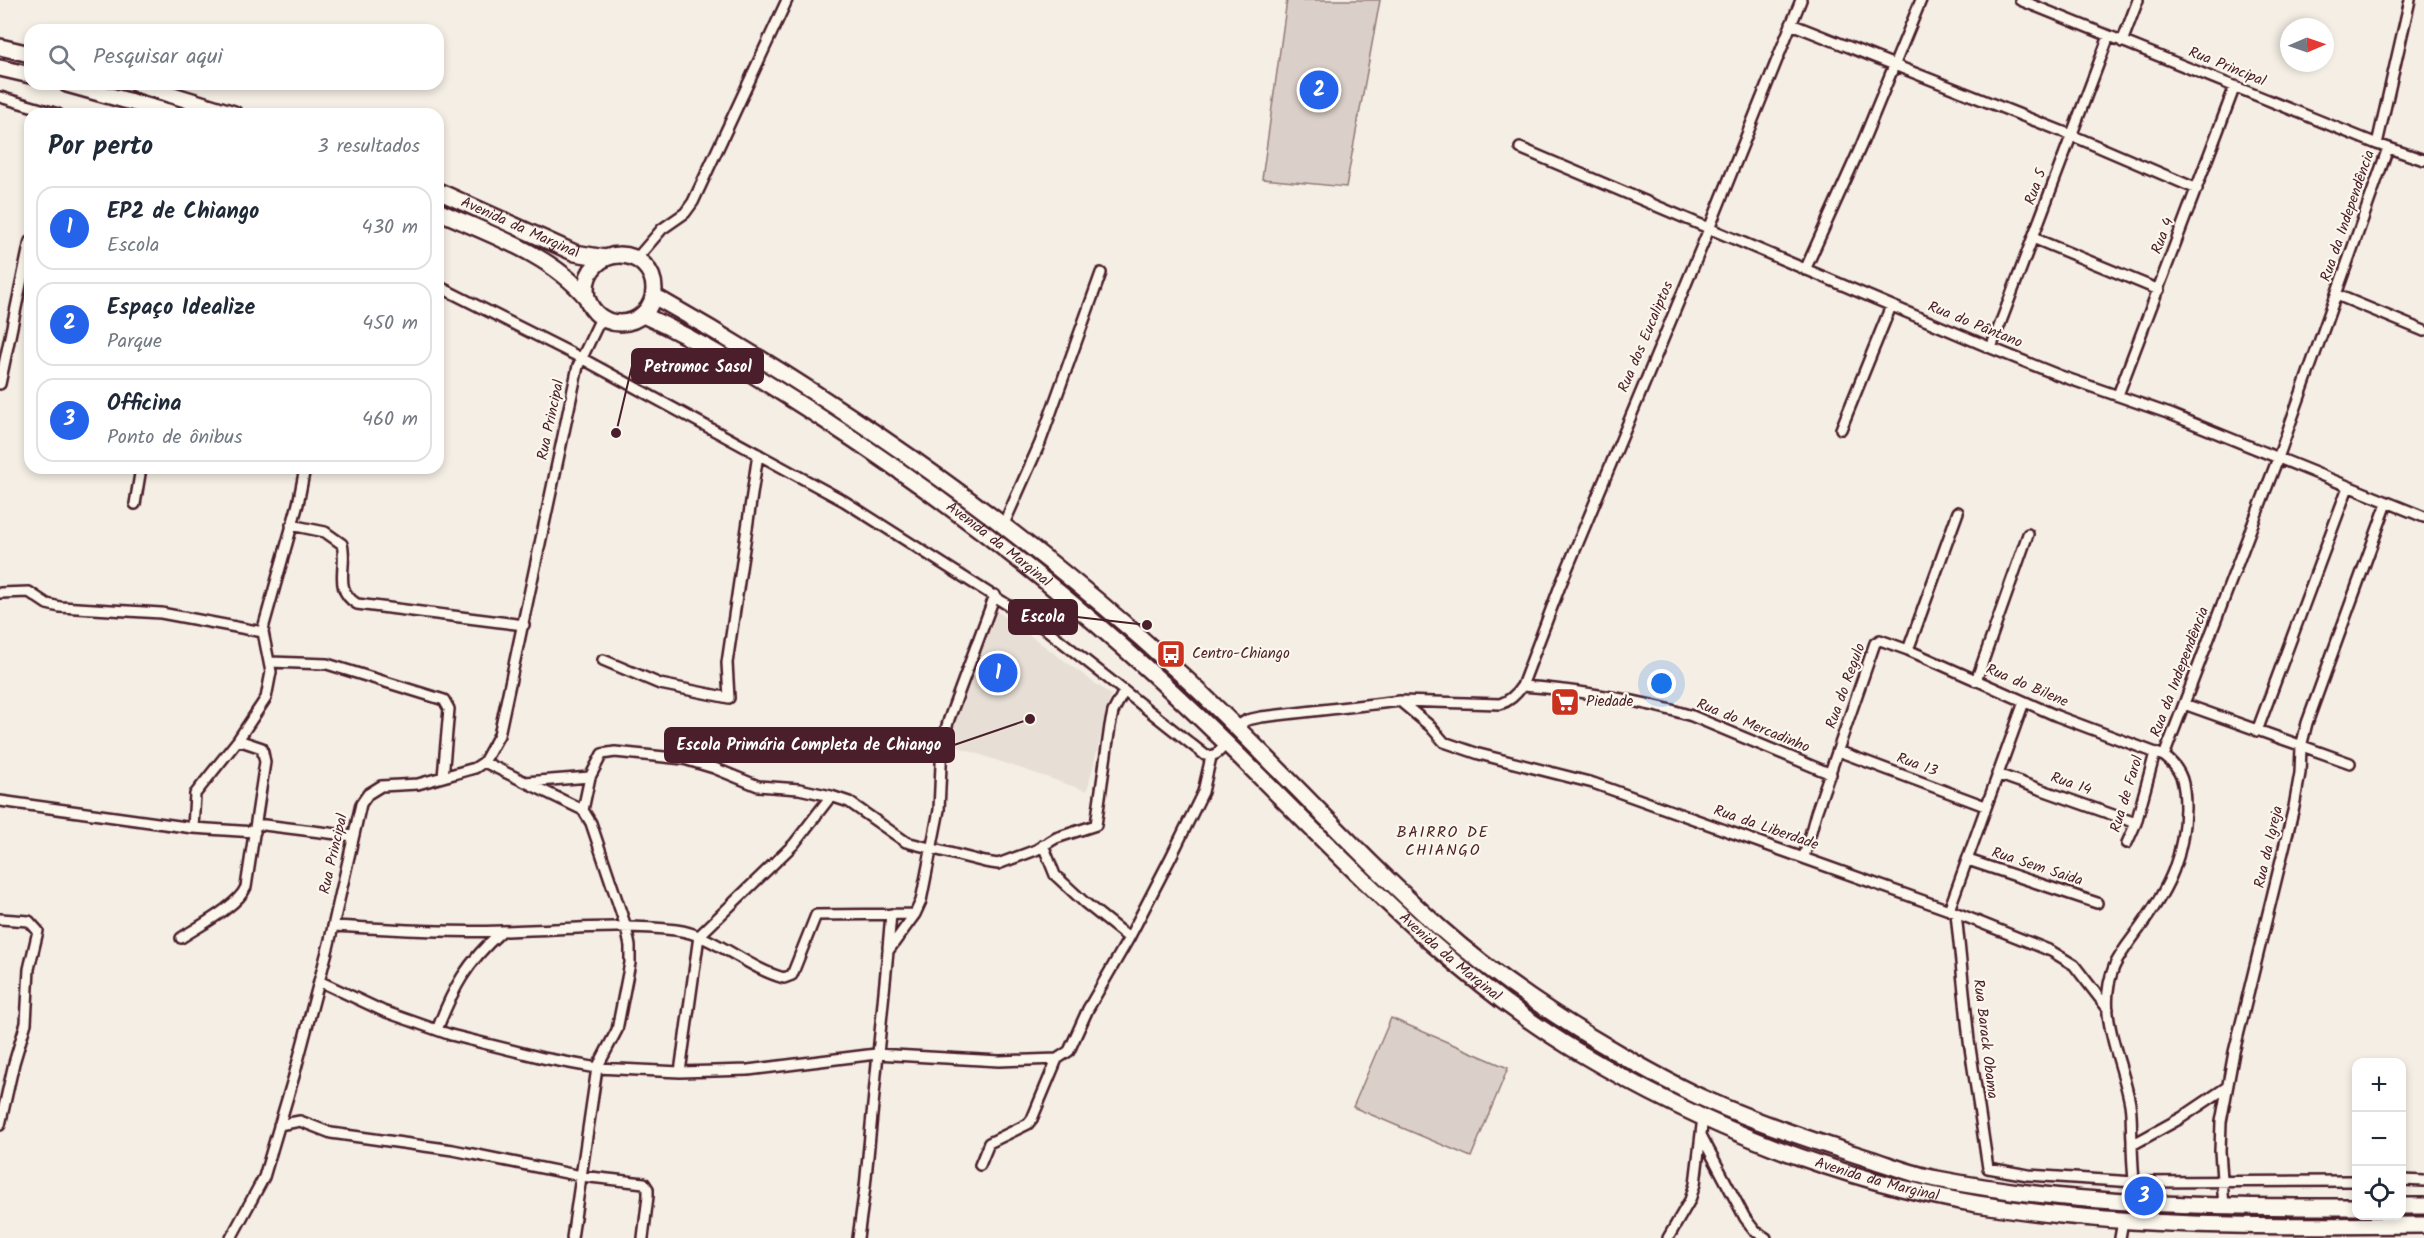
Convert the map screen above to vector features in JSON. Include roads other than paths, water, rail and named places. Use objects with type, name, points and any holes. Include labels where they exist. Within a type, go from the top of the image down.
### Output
[{"type":"main road","points":[[0,47],[24,53]]},
{"type":"main road","points":[[0,68],[24,74]]},
{"type":"main road","points":[[89,90],[153,108]]},
{"type":"main road","points":[[156,90],[215,108]]},
{"type":"main road","name":"Avenida da Marginal","points":[[444,194],[575,253],[605,258]]},
{"type":"main road","name":"Avenida da Marginal","points":[[444,214],[532,255],[558,270],[575,283],[587,298]]},
{"type":"main road","points":[[626,254],[637,258],[644,263],[653,278],[654,296],[650,306],[643,315],[633,321],[611,322],[601,318],[592,309],[587,298],[586,286],[589,275],[595,265],[605,258],[626,254]]},
{"type":"main road","name":"Avenida da Marginal","points":[[654,296],[827,399],[1004,526],[1139,636],[1236,727],[1341,834],[1439,927],[1482,964],[1543,1008],[1656,1075],[1708,1101],[1812,1141],[1931,1178],[2017,1193],[2136,1204],[2352,1207]]},
{"type":"main road","name":"Avenida da Marginal","points":[[643,315],[681,332],[733,361],[870,450],[966,519],[1076,605],[1128,650],[1418,932],[1517,1011],[1578,1052],[1703,1117],[1826,1166],[1912,1190],[1976,1203],[2123,1221],[2182,1224],[2346,1232],[2424,1225]]},
{"type":"main road","points":[[2406,1206],[2424,1206]]},
{"type":"street","points":[[637,258],[662,229],[685,213],[693,202],[787,0]]},
{"type":"street","name":"Rua dos Eucaliptos","points":[[1522,686],[1604,478],[1709,228],[1801,0]]},
{"type":"street","points":[[1805,270],[1861,146],[1921,0]]},
{"type":"street","name":"Rua Principal","points":[[2020,0],[2037,3],[2122,42],[2377,144],[2424,160]]},
{"type":"street","points":[[2122,42],[2138,0]]},
{"type":"street","name":"Rua da Independência","points":[[2377,144],[2410,0]]},
{"type":"street","points":[[1791,24],[2071,135],[2197,189]]},
{"type":"street","name":"Rua 5","points":[[1991,348],[2109,36]]},
{"type":"street","name":"Rua 4","points":[[2118,395],[2235,86]]},
{"type":"street","points":[[0,97],[32,108]]},
{"type":"street","name":"Rua do Pântano","points":[[1520,148],[1991,348],[2170,414],[2424,517]]},
{"type":"street","name":"Rua da Independência","points":[[2136,1204],[2130,1106],[2110,1036],[2109,982],[2115,965],[2178,864],[2183,843],[2185,797],[2183,780],[2175,764],[2160,754],[2184,704],[2278,458],[2388,148]]},
{"type":"street","points":[[2033,238],[2159,290]]},
{"type":"street","points":[[0,384],[24,270]]},
{"type":"street","points":[[1004,526],[1040,443],[1101,273]]},
{"type":"street","points":[[444,289],[581,358],[844,501],[1047,630],[1205,755],[1211,757],[1216,755],[1226,744]]},
{"type":"street","points":[[2337,296],[2424,331]]},
{"type":"street","points":[[1841,429],[1891,306]]},
{"type":"street","name":"Rua Principal","points":[[231,1238],[264,1177],[319,981],[361,804],[374,789],[381,786],[418,784],[475,768],[484,762],[499,735],[581,358],[601,318]]},
{"type":"street","points":[[603,660],[660,684],[729,698],[727,663],[758,454]]},
{"type":"street","points":[[135,504],[140,474]]},
{"type":"street","points":[[193,828],[195,794],[238,740],[266,698],[270,662],[263,632],[304,474]]},
{"type":"street","points":[[2257,730],[2348,487]]},
{"type":"street","name":"Rua da Igreja","points":[[2224,1207],[2221,1122],[2234,1052],[2287,842],[2300,773],[2301,747],[2311,712],[2387,503]]},
{"type":"street","points":[[1908,650],[1958,512]]},
{"type":"street","points":[[291,525],[326,532],[342,544],[342,586],[345,594],[357,604],[524,626]]},
{"type":"street","points":[[1977,681],[2028,534]]},
{"type":"street","points":[[0,593],[30,592],[47,604],[161,613],[263,632]]},
{"type":"street","points":[[888,951],[915,914],[927,882],[939,810],[942,742],[995,595]]},
{"type":"street","name":"Rua do Bilene","points":[[1880,640],[1908,650],[2024,702],[2160,754]]},
{"type":"street","name":"Rua do Regulo","points":[[1804,857],[1816,813],[1875,643],[1880,640]]},
{"type":"street","points":[[270,662],[327,664],[444,700],[450,709],[443,777]]},
{"type":"street","points":[[1236,727],[1247,720],[1261,717],[1400,701],[1500,704],[1508,702],[1522,686]]},
{"type":"street","name":"Rua do Mercadinho","points":[[1522,686],[1567,691],[1671,710],[1692,716],[1831,774]]},
{"type":"street","points":[[584,810],[591,777],[597,759],[602,754],[615,752],[684,759],[714,768],[758,786],[799,789],[849,802],[906,842],[998,864],[1056,838],[1096,825],[1110,726],[1113,712],[1124,691]]},
{"type":"street","name":"Rua da Liberdade","points":[[1400,701],[1430,726],[1444,742],[1479,754],[1593,783],[1952,911],[2066,958],[2108,1009]]},
{"type":"street","name":"Rua Barack Obama","points":[[2024,702],[1985,806],[1952,911],[1988,1168],[2028,1175],[2134,1182]]},
{"type":"street","points":[[2184,704],[2350,764]]},
{"type":"street","points":[[181,938],[241,896],[246,886],[264,753],[258,746],[238,740]]},
{"type":"street","name":"Rua 13","points":[[1838,752],[1985,806]]},
{"type":"street","name":"Rua de Farol","points":[[2127,843],[2160,754]]},
{"type":"street","points":[[319,981],[383,1011],[437,1030],[543,1058],[597,1068],[680,1072],[748,1070],[876,1054],[999,1061],[1057,1059],[1069,1051],[1088,1009],[1129,938],[1203,792],[1211,757]]},
{"type":"street","points":[[484,762],[584,810],[591,823],[626,927],[630,946],[630,963],[622,1016],[597,1068],[572,1238]]},
{"type":"street","name":"Rua 14","points":[[1997,774],[2136,823]]},
{"type":"street","points":[[523,782],[591,777]]},
{"type":"street","points":[[680,1072],[699,936],[794,844],[831,796]]},
{"type":"street","points":[[0,801],[193,828],[255,828],[353,836]]},
{"type":"street","points":[[1043,845],[1056,875],[1084,902],[1129,938]]},
{"type":"street","name":"Rua Sem Saida","points":[[1968,860],[2097,903]]},
{"type":"street","points":[[858,1238],[891,914]]},
{"type":"street","points":[[333,926],[501,932],[626,927],[676,930],[699,936],[744,961],[784,978],[792,975],[816,915],[915,914]]},
{"type":"street","points":[[0,919],[29,921],[38,931],[29,969],[26,1023],[0,1125]]},
{"type":"street","points":[[437,1030],[456,982],[474,958],[501,932]]},
{"type":"street","points":[[980,1166],[989,1143],[1028,1124],[1032,1119],[1057,1059]]},
{"type":"street","points":[[2132,1145],[2181,1118],[2228,1087]]},
{"type":"street","points":[[1668,1238],[1690,1200],[1695,1184],[1703,1117]]},
{"type":"street","points":[[279,1125],[300,1121],[331,1133],[453,1150],[581,1176],[644,1183],[647,1185],[648,1196],[643,1238]]},
{"type":"street","points":[[1701,1134],[1745,1218],[1755,1231],[1766,1238]]},
{"type":"street","points":[[2134,1182],[2352,1180]]},
{"type":"street","points":[[2406,1180],[2424,1180]]},
{"type":"street","points":[[2120,1238],[2123,1221]]},
{"type":"place","name":"Espaço Idealize","points":[[1319,90]]},
{"type":"place","name":"Petromoc Sasol","points":[[616,433]]},
{"type":"place","name":"Escola","points":[[1147,625]]},
{"type":"place","name":"Centro-Chiango","points":[[1171,654]]},
{"type":"place","name":"EP2 de Chiango","points":[[998,673]]},
{"type":"place","name":"Piedade","points":[[1565,702]]},
{"type":"place","name":"Escola Primária Completa de Chiango","points":[[1030,719]]},
{"type":"place","name":"Officina","points":[[2144,1196]]},
{"type":"district","name":"BAIRRO DE CHIANGO","points":[[1443,841]]}]
